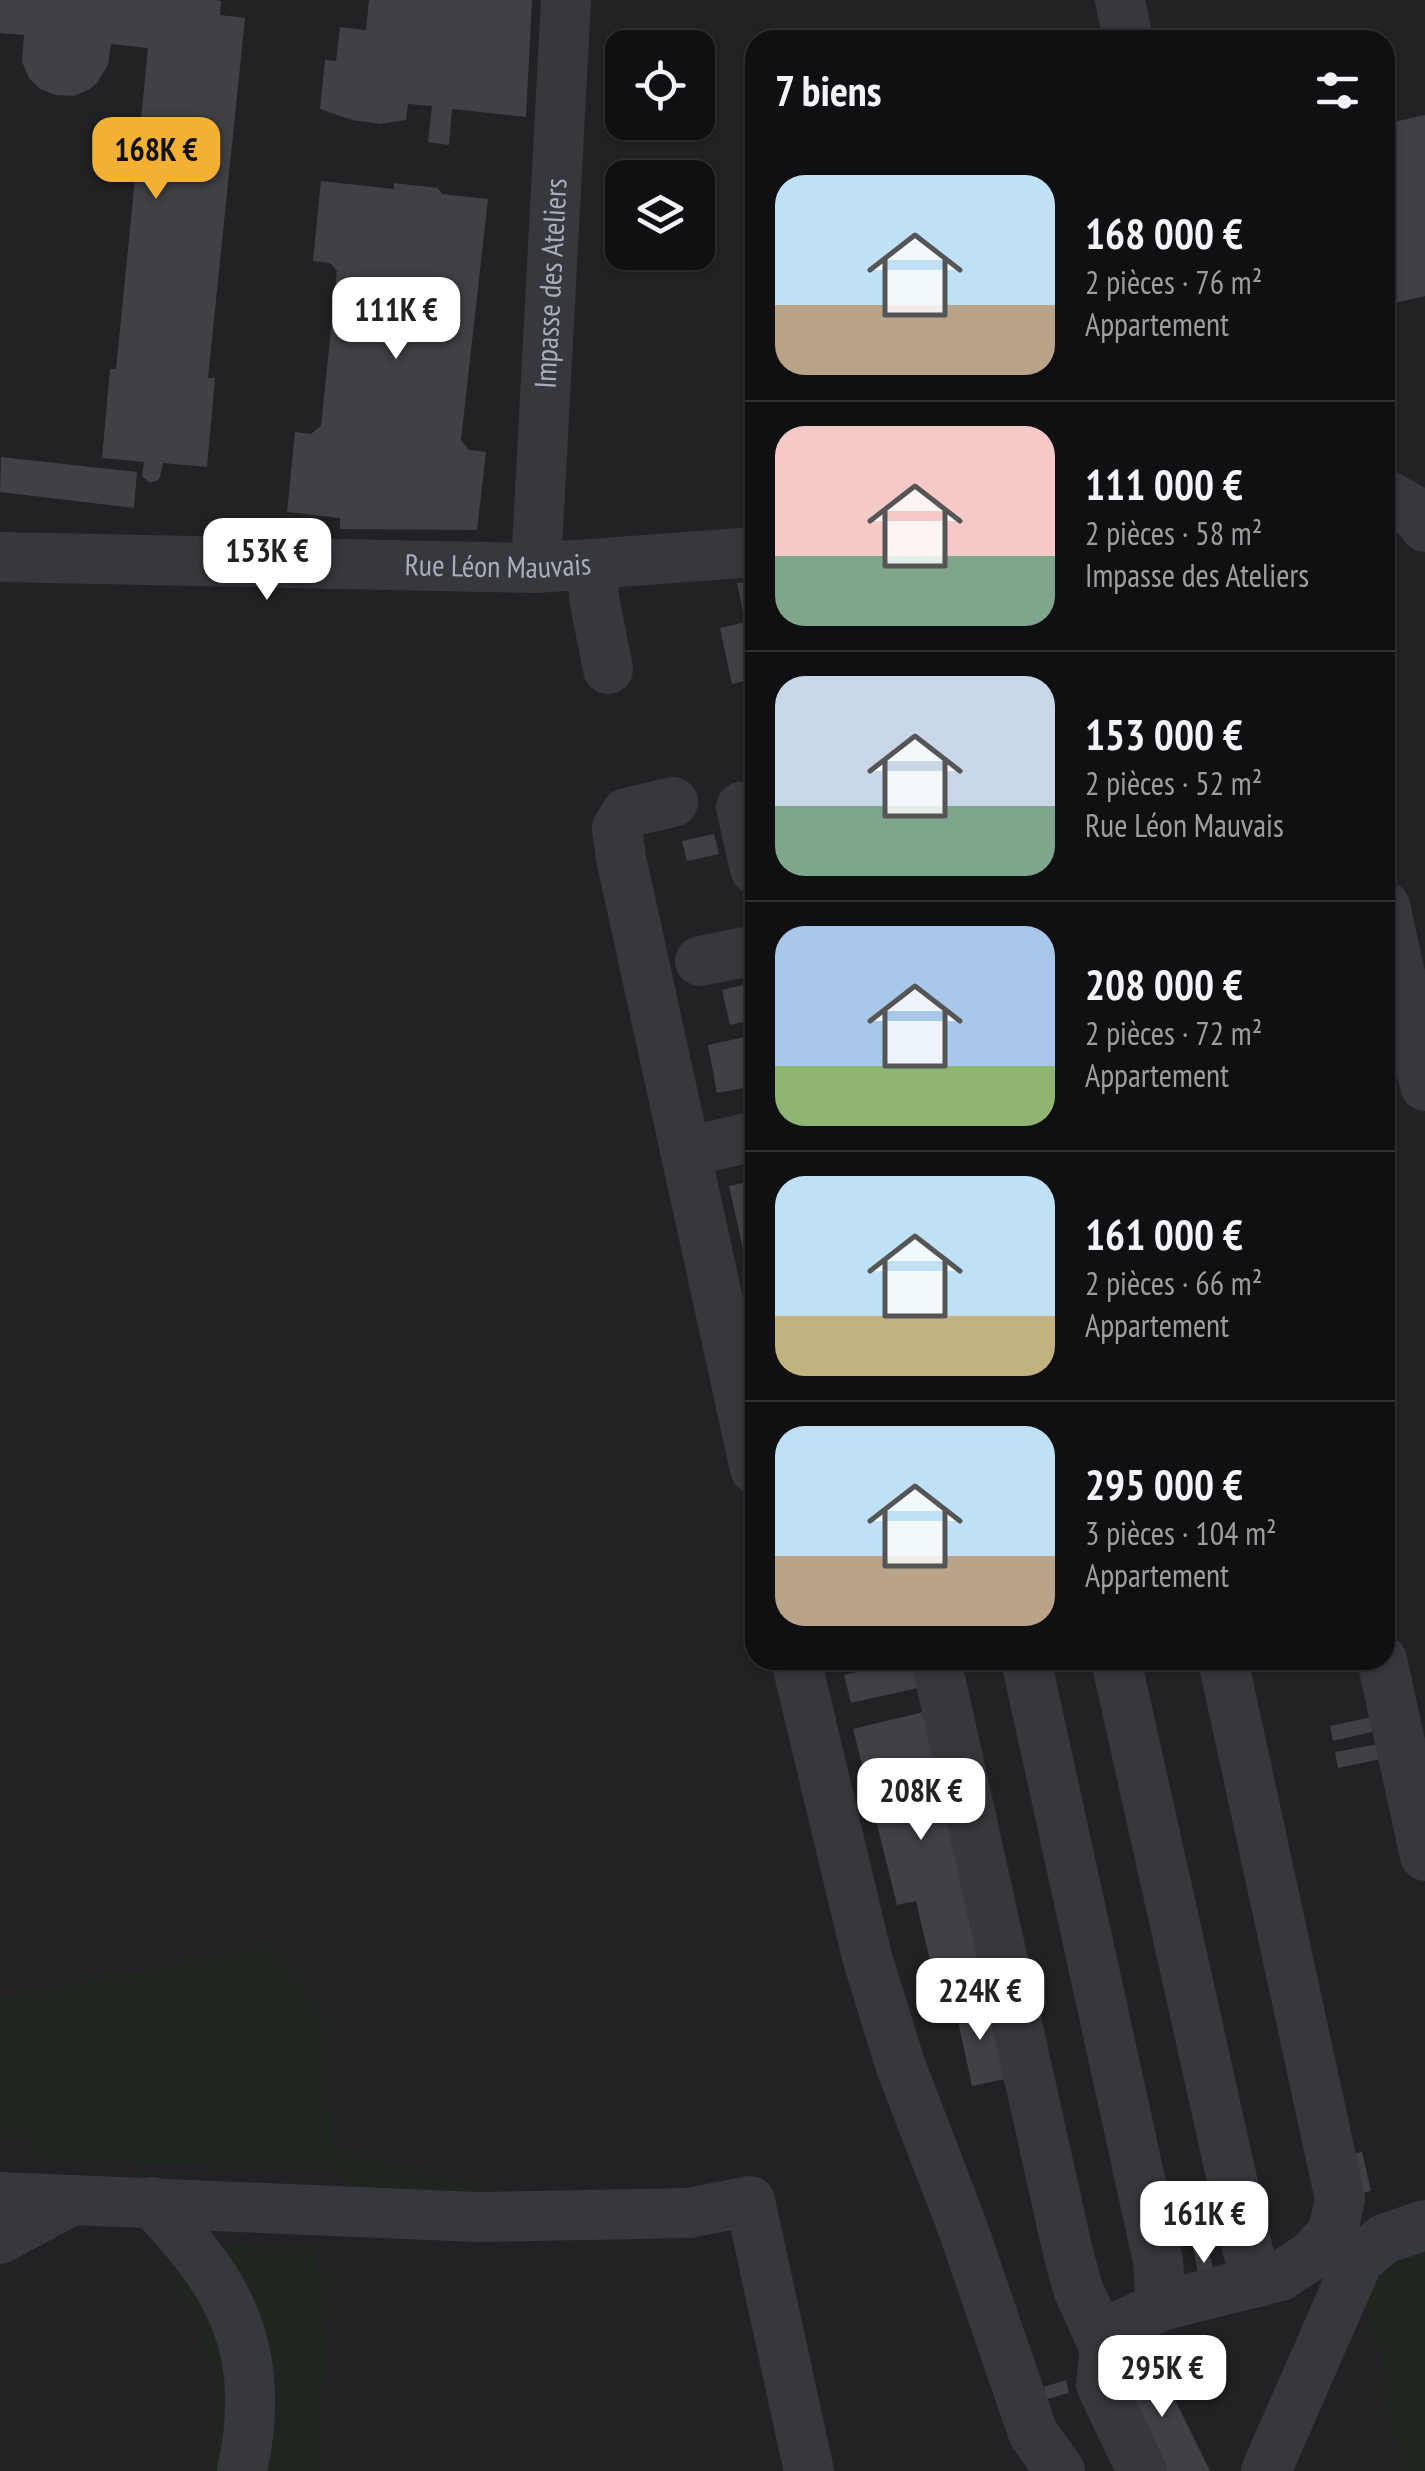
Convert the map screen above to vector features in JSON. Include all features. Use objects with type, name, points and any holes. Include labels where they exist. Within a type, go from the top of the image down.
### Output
[{"type":"street","name":"Impasse des Ateliers","points":[[536,568],[566,0]]},
{"type":"street","points":[[1120,0],[1126,30]]},
{"type":"street","name":"Rue Léon Mauvais","points":[[0,557],[536,568],[745,553]]},
{"type":"street","points":[[593,564],[594,598],[608,669]]},
{"type":"street","points":[[674,802],[626,813],[618,828],[621,858],[745,1422]]},
{"type":"street","points":[[741,806],[745,824]]},
{"type":"street","points":[[700,961],[745,952]]},
{"type":"street","points":[[1395,972],[1409,1064]]},
{"type":"street","points":[[687,1152],[745,1138]]},
{"type":"street","points":[[798,1670],[867,1957],[900,2064],[962,2226],[1032,2433],[1060,2471]]},
{"type":"street","points":[[938,1670],[1067,2248],[1078,2289],[1106,2349]]},
{"type":"street","points":[[1028,1670],[1158,2261],[1162,2306]]},
{"type":"street","points":[[1118,1670],[1248,2251],[1260,2282]]},
{"type":"street","points":[[1142,2471],[1101,2385],[1106,2349],[1118,2327],[1162,2306],[1280,2276],[1314,2254],[1333,2231],[1340,2199],[1224,1670]]},
{"type":"street","points":[[1385,1670],[1417,1784],[1425,1856]]},
{"type":"street","points":[[0,2198],[478,2217],[688,2213],[750,2202],[809,2471]]},
{"type":"street","points":[[0,2239],[72,2200]]},
{"type":"street","points":[[152,2202],[200,2258],[230,2305],[246,2348],[250,2436],[242,2471]]},
{"type":"street","points":[[1266,2471],[1358,2261],[1384,2240],[1425,2225]]},
{"type":"shaded area","points":[[0,0],[1425,0],[1425,2471],[0,2471]]},
{"type":"shaded area","points":[[268,1947],[325,2023],[333,2149],[479,2188],[478,2199],[341,2194],[343,2174],[339,2170],[32,2159],[32,2136],[0,2135],[0,1998]]},
{"type":"shaded area","points":[[1425,2236],[1425,2471],[1401,2471],[1363,2273]]},
{"type":"shaded area","points":[[220,2244],[317,2248],[317,2279],[327,2281],[319,2471],[268,2471],[272,2374]]},
{"type":"shaded area","points":[[191,2266],[221,2310],[235,2471],[211,2471],[218,2418],[214,2370],[198,2325],[173,2279]]},
{"type":"building","points":[[0,0],[215,0],[221,1],[220,15],[245,18],[208,378],[215,378],[207,467],[163,463],[160,477],[150,483],[142,476],[144,462],[102,458],[110,369],[116,369],[148,48],[111,44],[108,65],[97,83],[74,96],[56,95],[40,89],[29,78],[22,62],[24,35],[0,33]]},
{"type":"building","points":[[369,0],[532,0],[526,117],[452,109],[449,145],[428,142],[432,106],[408,104],[406,120],[380,124],[320,109],[325,60],[336,61],[340,27],[366,30]]},
{"type":"building","points":[[1425,115],[1425,296],[1395,303],[1395,122]]},
{"type":"building","points":[[321,181],[394,189],[394,183],[488,199],[461,440],[469,450],[486,452],[477,530],[340,529],[340,518],[287,512],[295,432],[311,434],[321,426],[337,271],[330,263],[313,261]]},
{"type":"building","points":[[1,457],[137,472],[134,508],[0,492]]},
{"type":"building","points":[[737,583],[745,583],[745,622]]},
{"type":"building","points":[[745,622],[745,681],[732,684],[720,628]]},
{"type":"building","points":[[714,834],[719,854],[687,861],[682,841]]},
{"type":"building","points":[[745,984],[745,1021],[730,1025],[722,990]]},
{"type":"building","points":[[745,1037],[745,1088],[717,1093],[708,1045]]},
{"type":"building","points":[[745,1182],[745,1258],[729,1186]]},
{"type":"building","points":[[867,1670],[917,1670],[926,1686],[851,1703],[844,1675]]},
{"type":"building","points":[[927,1711],[984,1985],[938,1995],[916,1901],[897,1905],[853,1729]]},
{"type":"building","points":[[1372,1717],[1376,1731],[1333,1741],[1330,1726]]},
{"type":"building","points":[[1378,1744],[1381,1759],[1338,1768],[1335,1752]]},
{"type":"building","points":[[987,1999],[1005,2079],[972,2086],[955,2007]]},
{"type":"building","points":[[1362,2152],[1371,2191],[1353,2195],[1344,2156]]},
{"type":"building","points":[[1208,2245],[1216,2283],[1201,2286],[1193,2248]]},
{"type":"building","points":[[1155,2359],[1210,2471],[1163,2471],[1117,2378]]},
{"type":"building","points":[[1066,2380],[1069,2393],[1047,2399],[1044,2387]]}]
